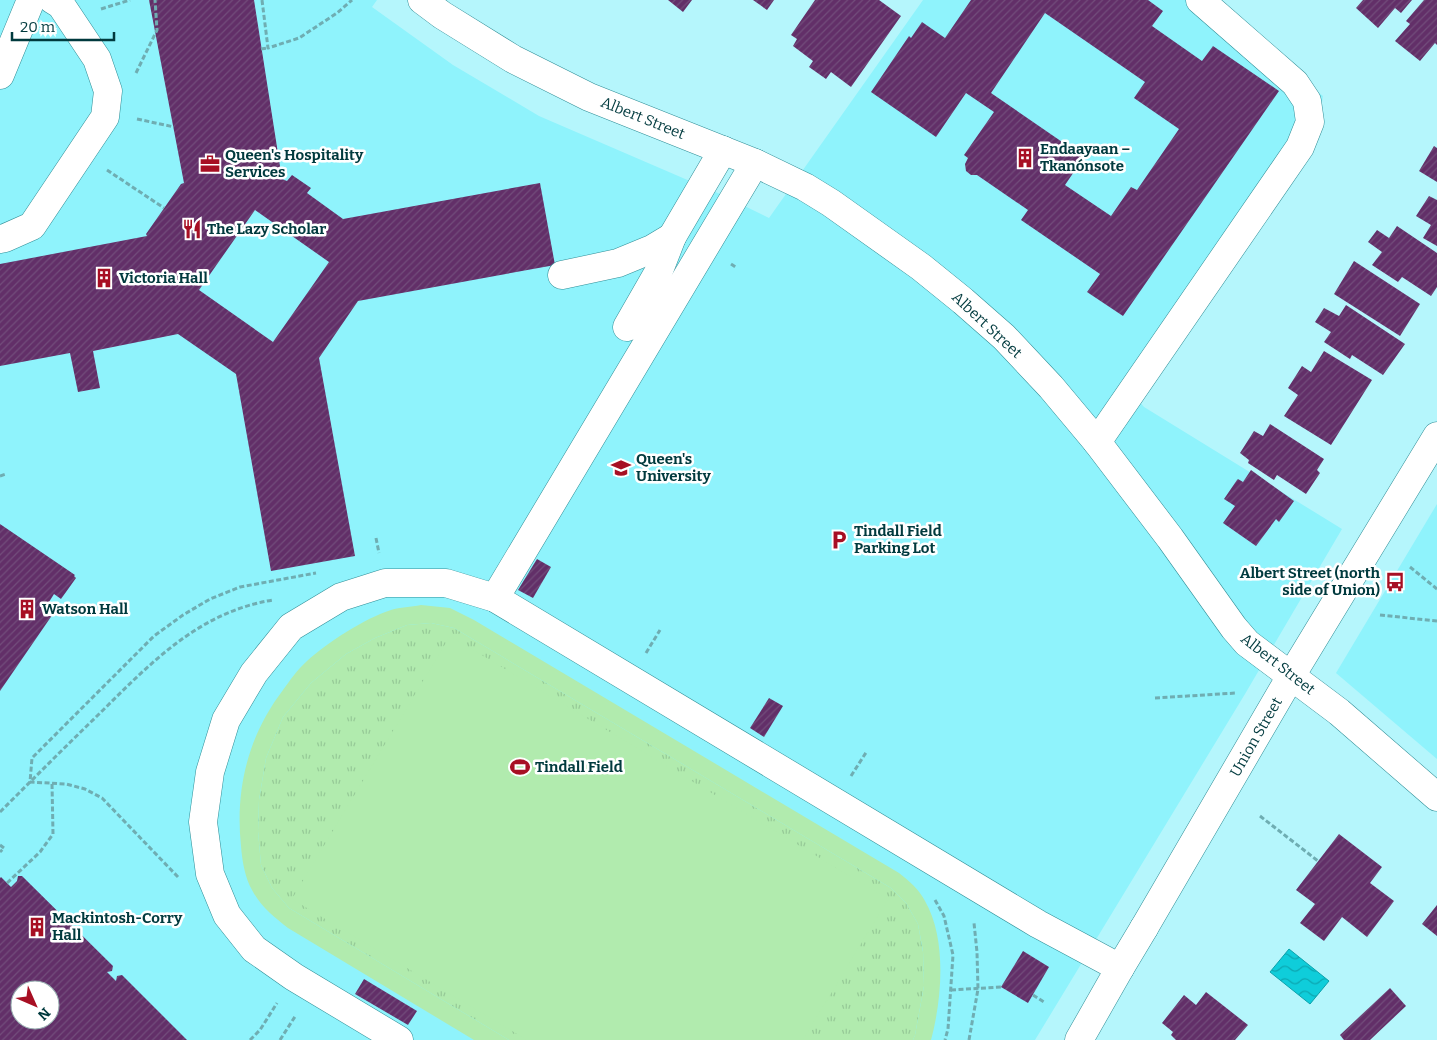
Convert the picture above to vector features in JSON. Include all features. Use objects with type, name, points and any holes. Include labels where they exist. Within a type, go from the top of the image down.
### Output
[{"type":"street","points":[[0,75],[31,0]]},
{"type":"street","points":[[0,239],[32,226],[105,118],[108,91],[97,59],[61,5],[53,0]]},
{"type":"street","name":"Albert Street","points":[[422,0],[442,15],[513,59],[589,97],[755,163],[805,187],[831,203],[921,267],[1004,337],[1051,387],[1097,442],[1247,643],[1339,712],[1437,797]]},
{"type":"street","points":[[1097,442],[1300,147],[1310,122],[1307,101],[1295,83],[1200,0]]},
{"type":"street","points":[[626,327],[658,274],[672,237],[723,150]]},
{"type":"street","points":[[495,598],[755,163]]},
{"type":"street","points":[[562,275],[618,263],[652,249],[672,237]]},
{"type":"street","name":"Union Street","points":[[1079,1040],[1291,676],[1437,436]]},
{"type":"street","points":[[399,1040],[294,977],[254,948],[227,915],[210,874],[203,822],[210,772],[226,720],[254,673],[291,627],[341,597],[385,583],[439,582],[495,598],[1038,924],[1120,968]]},
{"type":"path","points":[[99,9],[130,0]]},
{"type":"path","points":[[135,74],[157,30],[155,0]]},
{"type":"path","points":[[262,0],[268,48]]},
{"type":"path","points":[[261,49],[299,38],[337,13],[352,0]]},
{"type":"path","points":[[134,118],[174,127]]},
{"type":"path","points":[[107,169],[164,208]]},
{"type":"path","points":[[0,476],[6,474]]},
{"type":"path","points":[[1410,566],[1437,589]]},
{"type":"path","points":[[30,782],[32,758],[154,636],[182,615],[210,599],[240,588],[324,572]]},
{"type":"path","points":[[0,812],[144,669],[176,642],[212,620],[254,603],[282,599]]},
{"type":"path","points":[[1380,615],[1437,621]]},
{"type":"path","points":[[1155,698],[1236,693]]},
{"type":"path","points":[[30,782],[52,783],[85,789],[102,798],[178,877]]},
{"type":"path","points":[[7,883],[40,852],[53,834],[52,783]]},
{"type":"path","points":[[1260,816],[1318,861]]},
{"type":"path","points":[[0,845],[4,848],[0,852]]},
{"type":"path","points":[[931,893],[944,916],[953,955],[948,1029],[945,1040]]},
{"type":"path","points":[[969,1040],[978,989],[977,952]]},
{"type":"path","points":[[250,1040],[260,1030],[294,977]]},
{"type":"path","points":[[951,990],[1001,987]]},
{"type":"path","points":[[1033,995],[1044,1002]]},
{"type":"shaded area","name":"Queen's University","points":[[0,0],[377,0],[372,7],[453,65],[539,116],[720,194],[769,218],[923,0],[1199,0],[1323,96],[1317,129],[1137,399],[1144,407],[1342,529],[1245,694],[1035,1040],[0,1040]]},
{"type":"shaded area","points":[[1437,504],[1437,759],[1336,673]]},
{"type":"green space","points":[[421,605],[450,608],[474,620],[899,873],[923,897],[932,916],[937,933],[940,988],[931,1040],[913,1040],[924,986],[923,951],[918,924],[906,903],[891,888],[454,628],[431,623],[407,625],[375,638],[346,654],[311,683],[283,717],[266,758],[259,800],[258,831],[261,865],[272,888],[289,908],[509,1040],[474,1040],[288,928],[278,920],[259,902],[247,880],[241,846],[240,804],[242,784],[253,745],[261,726],[294,675],[307,661],[325,647],[358,625],[381,614],[394,609]]},
{"type":"green space","name":"Tindall Field","points":[[431,623],[454,628],[891,888],[906,903],[918,924],[923,952],[924,986],[913,1040],[509,1040],[289,908],[272,888],[261,865],[258,831],[259,800],[266,758],[283,717],[311,683],[346,654],[375,638],[407,625]]},
{"type":"green space","name":"Tindall Field","points":[[450,636],[888,899],[803,1040],[527,1040],[292,899]]},
{"type":"water","points":[[1289,949],[1329,981],[1310,1004],[1270,972]]},
{"type":"building","name":"Victoria Hall","points":[[149,0],[254,0],[282,179],[287,181],[292,175],[311,188],[307,193],[343,219],[540,183],[555,265],[358,301],[319,358],[355,556],[271,571],[236,374],[178,334],[93,351],[100,388],[78,392],[70,353],[0,366],[0,264],[147,236],[146,234],[181,184],[184,183]],"holes":[[[255,210],[329,262],[273,342],[199,290]]]},
{"type":"building","points":[[668,0],[692,0],[683,12]]},
{"type":"building","points":[[753,0],[774,0],[767,10]]},
{"type":"building","points":[[815,0],[879,0],[901,16],[851,87],[831,72],[826,79],[809,67],[813,61],[793,46],[797,39],[791,35]]},
{"type":"building","name":"Endaayaan – Tkanónsote","points":[[971,0],[1148,0],[1163,11],[1152,26],[1202,61],[1213,46],[1279,91],[1123,316],[1087,292],[1100,274],[1021,220],[1028,210],[977,175],[971,175],[966,171],[965,164],[968,158],[964,155],[994,112],[966,93],[936,137],[871,92],[909,36],[911,38],[922,22],[945,38]],"holes":[[[1045,13],[1145,82],[1134,98],[1179,129],[1137,190],[1131,187],[1111,216],[1065,185],[1084,157],[991,93]]]},
{"type":"building","points":[[1363,0],[1412,0],[1401,13],[1395,8],[1378,28],[1356,8]]},
{"type":"building","points":[[1424,0],[1437,0],[1437,45],[1435,43],[1420,61],[1395,41],[1410,24],[1406,21]]},
{"type":"building","points":[[1434,146],[1437,148],[1437,182],[1419,171]]},
{"type":"building","points":[[1429,196],[1437,200],[1437,246],[1423,238],[1431,225],[1416,216]]},
{"type":"building","points":[[1397,226],[1437,253],[1437,287],[1431,296],[1402,277],[1398,282],[1372,265],[1382,252],[1368,242],[1377,230],[1389,238]]},
{"type":"building","points":[[1354,261],[1420,304],[1400,336],[1334,294]]},
{"type":"building","points":[[1346,305],[1405,344],[1383,375],[1352,355],[1350,359],[1324,342],[1331,332],[1315,322],[1324,308],[1339,316]]},
{"type":"building","points":[[1324,351],[1372,380],[1331,445],[1284,416],[1298,395],[1288,388],[1302,366],[1311,372]]},
{"type":"building","points":[[1270,424],[1324,459],[1317,470],[1320,473],[1306,494],[1277,475],[1274,480],[1248,463],[1249,460],[1240,453],[1254,431],[1263,436]]},
{"type":"building","points":[[1251,470],[1294,501],[1279,522],[1276,519],[1256,546],[1223,523],[1235,506],[1224,499],[1237,480],[1243,482]]},
{"type":"building","name":"Watson Hall","points":[[0,524],[75,575],[76,578],[61,599],[54,594],[49,602],[56,607],[55,611],[0,691]]},
{"type":"building","points":[[537,559],[551,567],[533,598],[518,590]]},
{"type":"building","points":[[769,698],[783,706],[764,737],[750,728]]},
{"type":"building","points":[[1339,834],[1382,867],[1370,883],[1394,901],[1367,937],[1342,917],[1324,941],[1300,923],[1315,904],[1296,890]]},
{"type":"building","name":"Mackintosh-Corry Hall","points":[[18,876],[22,876],[113,966],[112,971],[107,972],[116,981],[117,976],[122,975],[187,1040],[0,1040],[0,878],[11,887],[17,881]]},
{"type":"building","points":[[1437,905],[1437,936],[1422,924]]},
{"type":"building","points":[[1023,951],[1049,967],[1028,1003],[1001,987]]},
{"type":"building","points":[[364,979],[417,1011],[408,1025],[355,994]]},
{"type":"building","points":[[1390,988],[1406,1006],[1370,1040],[1344,1040],[1340,1035]]},
{"type":"building","points":[[1206,992],[1248,1025],[1235,1040],[1176,1040],[1171,1035],[1173,1032],[1162,1023],[1184,995],[1196,1005]]},
{"type":"place","name":"Endaayaan – Tkanónsote","points":[[1025,158]]},
{"type":"place","name":"Queen's Hospitality Services","points":[[210,164]]},
{"type":"place","name":"The Lazy Scholar","points":[[192,229]]},
{"type":"place","name":"Victoria Hall","points":[[104,278]]},
{"type":"place","name":"Queen's University","points":[[621,468]]},
{"type":"place","name":"Tindall Field Parking Lot","points":[[839,540]]},
{"type":"place","name":"Albert Street (north side of Union)","points":[[1395,582]]},
{"type":"place","name":"Watson Hall","points":[[27,609]]},
{"type":"place","name":"Tindall Field","points":[[520,767]]},
{"type":"place","name":"Mackintosh-Corry Hall","points":[[37,927]]}]
